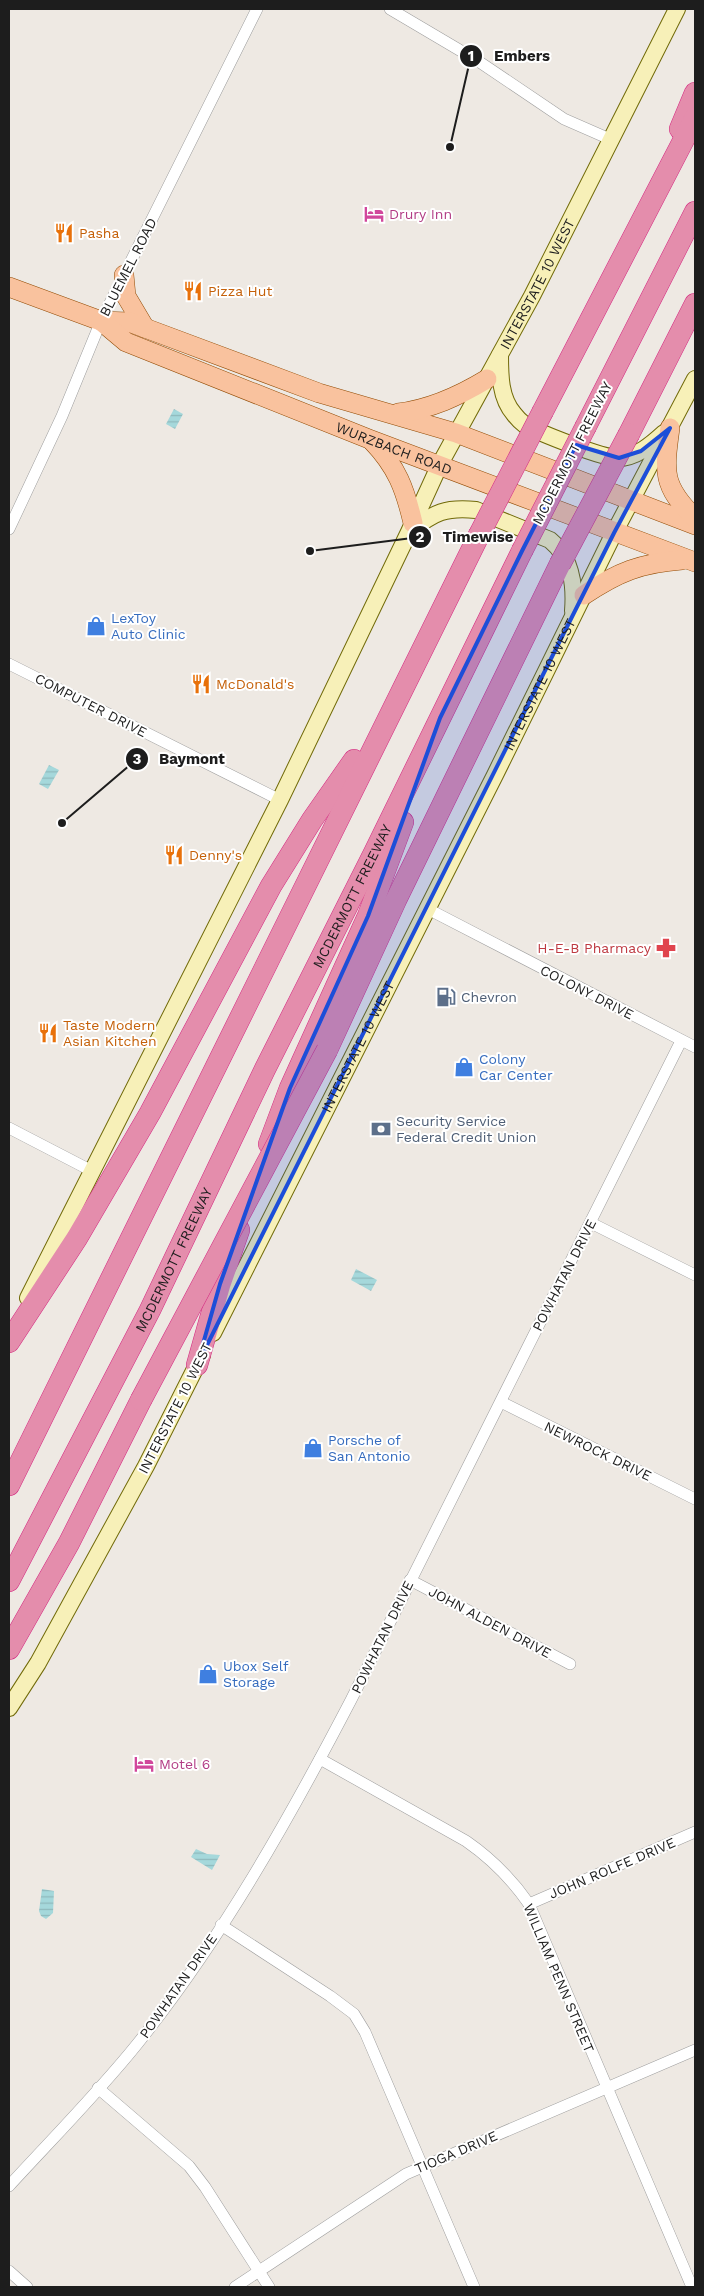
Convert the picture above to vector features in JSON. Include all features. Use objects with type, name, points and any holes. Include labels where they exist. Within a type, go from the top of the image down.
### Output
[{"type":"highway","points":[[638,228],[695,93]]},
{"type":"highway","points":[[9,1485],[479,535],[695,118]]},
{"type":"highway","name":"MCDERMOTT FREEWAY","points":[[9,1581],[150,1310],[269,1061],[522,551],[695,212]]},
{"type":"highway","points":[[9,1649],[69,1543],[141,1400],[327,1050],[396,900],[560,564],[695,304]]},
{"type":"highway","points":[[9,1342],[77,1238],[150,1113],[271,886],[312,820],[398,698]]},
{"type":"highway","points":[[197,1365],[220,1284],[290,1088],[368,916],[440,718]]},
{"type":"main road","name":"INTERSTATE 10 WEST","points":[[9,1336],[280,800],[440,464],[500,356],[612,140],[677,9]]},
{"type":"main road","points":[[124,275],[126,296],[145,328]]},
{"type":"main road","name":"WURZBACH ROAD","points":[[9,287],[101,321],[129,322],[319,393],[456,433],[695,526]]},
{"type":"main road","name":"WURZBACH ROAD","points":[[101,321],[126,342],[614,533],[692,561]]},
{"type":"main road","points":[[500,356],[500,380],[504,395],[512,412],[523,424],[603,456],[619,458],[641,451],[670,428]]},
{"type":"main road","points":[[392,414],[433,406],[465,392],[487,379]]},
{"type":"main road","name":"INTERSTATE 10 WEST","points":[[9,1708],[38,1663],[146,1466],[426,908],[483,799],[614,533],[695,379]]},
{"type":"main road","points":[[670,428],[666,473],[678,501],[695,518]]},
{"type":"main road","points":[[369,438],[383,452],[397,472],[404,488],[411,528],[444,510],[476,510],[550,540],[562,552],[573,578],[573,616]]},
{"type":"main road","points":[[584,595],[604,581],[634,567],[692,561]]},
{"type":"main road","points":[[9,1713],[19,1695]]},
{"type":"street","name":"BLUEMEL ROAD","points":[[9,529],[62,416],[101,321],[257,9]]},
{"type":"street","points":[[390,9],[478,61],[564,119],[612,140]]},
{"type":"street","name":"COMPUTER DRIVE","points":[[9,664],[280,800]]},
{"type":"street","name":"COLONY DRIVE","points":[[426,908],[695,1047]]},
{"type":"street","name":"POWHATAN DRIVE","points":[[9,2186],[138,2043],[221,1925],[320,1759],[591,1223],[681,1040]]},
{"type":"street","points":[[9,1128],[92,1171]]},
{"type":"street","points":[[591,1223],[695,1275]]},
{"type":"street","name":"NEWROCK DRIVE","points":[[501,1402],[695,1499]]},
{"type":"street","name":"JOHN ALDEN DRIVE","points":[[410,1580],[570,1664]]},
{"type":"street","name":"WILLIAM PENN STREET","points":[[320,1759],[466,1841],[487,1855],[515,1883],[529,1904],[606,2089],[692,2287]]},
{"type":"street","name":"JOHN ROLFE DRIVE","points":[[529,1904],[695,1832]]},
{"type":"street","points":[[221,1925],[330,1996],[354,2014],[365,2032],[474,2287]]},
{"type":"street","name":"TIOGA DRIVE","points":[[235,2287],[406,2174],[695,2050]]},
{"type":"street","points":[[98,2088],[189,2166],[205,2187],[268,2287]]},
{"type":"street","points":[[9,2270],[27,2287]]},
{"type":"highlighted area","points":[[670,428],[614,533],[197,1365],[220,1284],[290,1088],[368,916],[440,718],[522,551],[576,445],[619,458],[641,451]]},
{"type":"water","points":[[174,409],[183,414],[175,429],[166,424]]},
{"type":"water","points":[[49,765],[59,770],[48,789],[39,784]]},
{"type":"water","points":[[356,1269],[377,1280],[371,1291],[351,1280]]},
{"type":"water","points":[[196,1849],[207,1854],[220,1855],[212,1870],[191,1857]]},
{"type":"water","points":[[42,1889],[54,1891],[53,1913],[46,1919],[41,1916],[39,1911]]},
{"type":"place","name":"Embers","points":[[450,147]]},
{"type":"place","name":"Drury Inn","points":[[374,214]]},
{"type":"place","name":"Pasha","points":[[64,233]]},
{"type":"place","name":"Pizza Hut","points":[[193,291]]},
{"type":"place","name":"Timewise","points":[[310,551]]},
{"type":"place","name":"LexToy Auto Clinic","points":[[96,626]]},
{"type":"place","name":"McDonald's","points":[[201,684]]},
{"type":"place","name":"Baymont","points":[[62,823]]},
{"type":"place","name":"Denny's","points":[[174,855]]},
{"type":"place","name":"H-E-B Pharmacy","points":[[666,948]]},
{"type":"place","name":"Chevron","points":[[446,997]]},
{"type":"place","name":"Taste Modern Asian Kitchen","points":[[48,1033]]},
{"type":"place","name":"Colony Car Center","points":[[464,1067]]},
{"type":"place","name":"Security Service Federal Credit Union","points":[[381,1129]]},
{"type":"place","name":"Porsche of San Antonio","points":[[313,1448]]},
{"type":"place","name":"Ubox Self Storage","points":[[208,1674]]},
{"type":"place","name":"Motel 6","points":[[144,1764]]}]
